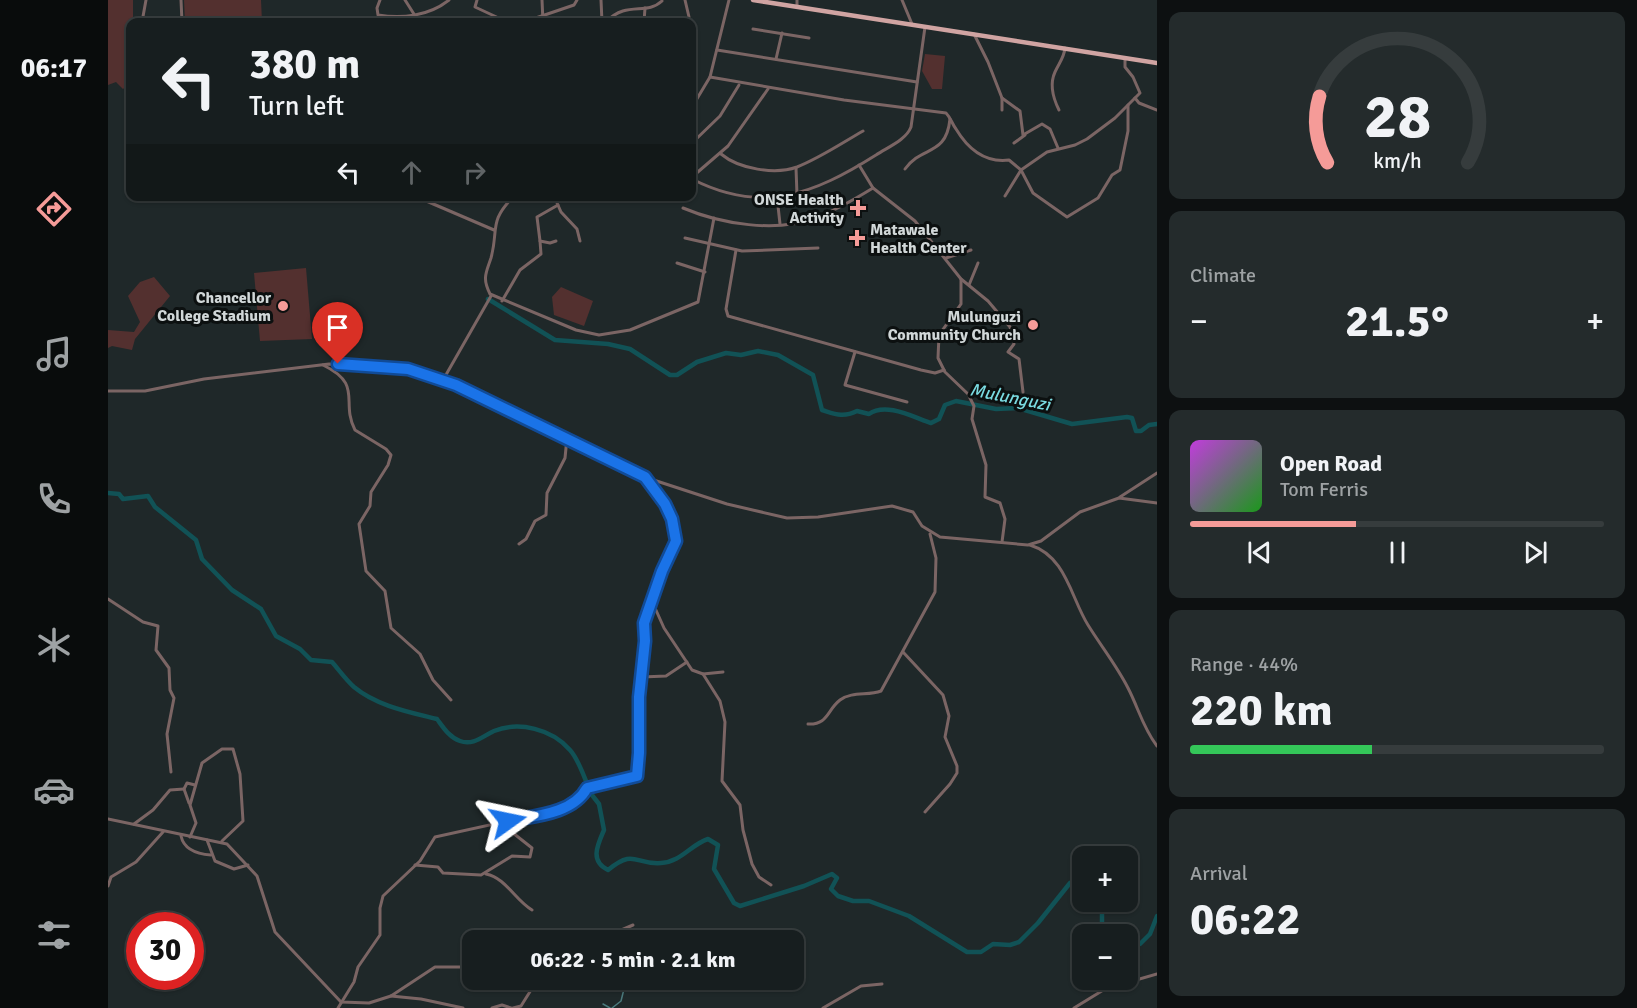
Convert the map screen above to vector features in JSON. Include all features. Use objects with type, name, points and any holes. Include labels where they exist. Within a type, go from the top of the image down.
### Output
[{"type":"main road","points":[[753,0],[1157,63]]},
{"type":"street","points":[[143,18],[146,0]]},
{"type":"street","points":[[181,0],[182,18]]},
{"type":"street","points":[[380,0],[377,8],[378,15],[414,16],[434,9],[448,0]]},
{"type":"street","points":[[405,0],[414,16]]},
{"type":"street","points":[[477,0],[475,7],[496,18]]},
{"type":"street","points":[[542,0],[543,15]]},
{"type":"street","points":[[534,18],[574,5],[577,0]]},
{"type":"street","points":[[601,0],[603,18]]},
{"type":"street","points":[[686,0],[688,18]]},
{"type":"street","points":[[696,100],[710,77],[729,0]]},
{"type":"street","points":[[797,0],[797,6]]},
{"type":"street","points":[[902,0],[913,26]]},
{"type":"street","points":[[609,18],[619,11],[656,6],[662,1]]},
{"type":"street","points":[[644,18],[645,8]]},
{"type":"street","points":[[696,180],[736,196],[797,195],[859,165],[908,134],[914,110],[925,27]]},
{"type":"street","points":[[753,28],[809,38]]},
{"type":"street","points":[[776,59],[782,33]]},
{"type":"street","points":[[974,34],[1002,98],[1002,110]]},
{"type":"street","points":[[1059,110],[1052,90],[1054,73],[1064,58],[1065,48]]},
{"type":"street","points":[[717,50],[917,82]]},
{"type":"street","points":[[1005,196],[1021,170],[1047,152],[1075,145],[1087,139],[1115,118],[1135,98],[1140,91],[1125,67],[1125,58]]},
{"type":"street","points":[[710,77],[768,89],[946,113],[957,131],[980,155],[998,161],[1009,160],[1021,170],[1033,194],[1062,216],[1069,216],[1098,198],[1112,175],[1120,170],[1128,131],[1128,105]]},
{"type":"street","points":[[696,139],[720,116],[739,84]]},
{"type":"street","points":[[696,175],[722,154],[753,114],[768,89]]},
{"type":"street","points":[[1002,98],[1020,111],[1025,135]]},
{"type":"street","points":[[1135,98],[1139,103],[1157,110]]},
{"type":"street","points":[[905,169],[910,161],[939,148],[948,131],[950,117]]},
{"type":"street","points":[[1014,143],[1042,124],[1050,129],[1058,148]]},
{"type":"street","points":[[722,154],[749,169],[796,168],[863,131]]},
{"type":"street","points":[[859,165],[873,188],[915,221],[961,279],[988,301],[1010,327],[1014,344],[1008,352],[1019,359],[1023,392]]},
{"type":"street","points":[[796,168],[797,195]]},
{"type":"street","points":[[683,208],[738,223],[780,224],[817,218],[873,188]]},
{"type":"street","points":[[777,197],[780,224]]},
{"type":"street","points":[[426,201],[494,230]]},
{"type":"street","points":[[509,201],[500,211],[494,230],[491,257],[484,273],[485,284],[491,296],[576,330],[600,335],[630,330],[696,304],[705,272],[714,218]]},
{"type":"street","points":[[556,201],[563,214],[577,228],[580,241]]},
{"type":"street","points":[[502,301],[520,270],[541,254],[537,217],[558,205]]},
{"type":"street","points":[[685,238],[736,250],[818,248]]},
{"type":"street","points":[[540,241],[550,243],[556,241]]},
{"type":"street","points":[[736,250],[726,309],[728,316],[928,372],[944,370]]},
{"type":"street","points":[[946,258],[971,250]]},
{"type":"street","points":[[678,263],[705,272]]},
{"type":"street","points":[[969,285],[978,263]]},
{"type":"street","points":[[961,279],[961,304],[943,328],[937,343],[938,358],[944,370],[968,394],[974,406],[972,419],[986,465],[986,497],[1000,503],[1004,513],[1002,542]]},
{"type":"street","points":[[443,380],[491,296]]},
{"type":"street","points":[[855,352],[845,385],[907,402]]},
{"type":"street","points":[[322,365],[336,373],[348,385],[355,430],[386,449],[391,455],[388,465],[371,492],[370,506],[358,524],[366,570],[385,591],[391,628],[420,654],[434,680],[451,700]]},
{"type":"street","points":[[108,391],[145,391],[204,379],[322,365],[408,369],[443,380],[567,438],[622,469],[727,504],[784,518],[818,517],[891,506],[913,512],[929,532],[936,558],[936,588],[881,690],[843,698],[825,720],[816,724],[808,724]]},
{"type":"street","points":[[519,544],[524,541],[535,521],[546,515],[547,493],[565,458],[567,438]]},
{"type":"street","points":[[1028,545],[1041,541],[1080,512],[1119,498],[1157,473]]},
{"type":"street","points":[[338,1008],[354,982],[358,967],[380,935],[380,908],[383,896],[415,865],[436,837],[562,809],[581,798],[587,788],[637,776],[639,697],[645,641],[643,624],[676,538],[668,509],[645,477]]},
{"type":"street","points":[[1119,498],[1157,503]]},
{"type":"street","points":[[929,532],[947,538],[1028,545],[1044,552],[1071,584],[1076,604],[1122,678],[1140,717],[1157,746]]},
{"type":"street","points":[[108,598],[143,622],[158,626],[156,650],[169,668],[170,690],[174,698],[167,734],[171,772]]},
{"type":"street","points":[[651,599],[664,628],[693,671],[703,674],[723,672]]},
{"type":"street","points":[[903,652],[942,695],[949,716],[944,730],[945,737],[957,766],[957,773],[948,787],[925,812]]},
{"type":"street","points":[[642,677],[666,676],[687,662]]},
{"type":"street","points":[[703,674],[720,701],[725,722],[722,781],[740,805],[743,830],[752,864],[759,878],[771,885]]},
{"type":"street","points":[[190,805],[202,763],[222,749],[233,749],[234,762],[240,771],[243,820],[222,841]]},
{"type":"street","points":[[190,837],[196,824],[184,789],[186,783],[195,785]]},
{"type":"street","points":[[132,825],[153,810],[170,790],[184,789]]},
{"type":"street","points":[[108,819],[180,836],[222,841],[248,866],[260,882],[265,907],[275,932],[341,1002],[369,1003],[391,996],[435,967],[462,967]]},
{"type":"street","points":[[486,874],[496,864],[512,856],[530,857],[532,848],[513,833],[508,821]]},
{"type":"street","points":[[108,886],[111,877],[136,862],[164,832]]},
{"type":"street","points":[[180,836],[183,844],[190,850],[211,855]]},
{"type":"street","points":[[207,840],[215,861],[232,868],[248,866]]},
{"type":"street","points":[[415,865],[438,867],[443,873],[458,875],[486,874],[500,880],[513,896],[532,910]]},
{"type":"street","points":[[624,930],[633,926]]},
{"type":"street","points":[[1074,1008],[1105,989],[1157,974]]},
{"type":"street","points":[[823,1008],[861,986],[882,984]]},
{"type":"street","points":[[492,1008],[502,1005],[512,1008],[521,1006],[531,990]]},
{"type":"street","points":[[391,996],[421,999],[463,1008]]},
{"type":"shaded area","points":[[108,0],[133,0],[133,18],[126,18],[126,86],[123,89],[116,82],[108,85]]},
{"type":"shaded area","points":[[184,0],[261,0],[262,18],[185,18]]},
{"type":"shaded area","points":[[925,54],[945,56],[942,89],[932,89],[922,71]]},
{"type":"shaded area","name":"Chancellor College Stadium","points":[[306,268],[312,339],[260,341],[254,273]]},
{"type":"shaded area","points":[[154,277],[170,296],[135,339],[132,350],[112,346],[108,348],[108,330],[134,332],[140,322],[128,296],[140,282]]},
{"type":"shaded area","points":[[561,287],[593,301],[584,326],[554,315],[552,297]]},
{"type":"waterway","name":"Mulunguzi","points":[[488,299],[555,340],[608,344],[630,349],[670,375],[677,375],[697,362],[726,353],[741,355],[758,351],[778,355],[813,375],[822,410],[835,414],[843,415],[857,411],[869,414],[891,410],[931,423],[939,419],[945,405],[956,401],[996,409],[1018,408],[1072,424],[1127,417],[1132,418],[1136,431],[1157,424]]},
{"type":"waterway","points":[[108,493],[119,494],[123,499],[148,496],[155,507],[196,540],[202,559],[232,590],[261,609],[276,636],[300,649],[311,660],[332,662],[363,694],[394,708],[437,719],[449,734],[465,742],[478,740],[504,728],[524,727],[545,732],[563,743],[577,760],[592,795],[599,804],[604,830],[597,857],[602,866],[608,870],[617,863],[630,859],[652,863],[668,862],[708,839],[718,845],[714,869],[734,903],[740,906],[804,886],[832,874],[837,878],[831,889],[838,896],[853,901],[869,901],[909,916],[967,952],[981,952],[993,944],[1010,945],[1019,942],[1072,882]]},
{"type":"waterway","points":[[1102,912],[1102,924]]},
{"type":"waterway","points":[[1138,943],[1140,944],[1150,934],[1157,916]]},
{"type":"waterway","points":[[612,1008],[621,1001],[624,990]]},
{"type":"waterway","points":[[603,1004],[610,1008]]},
{"type":"place","name":"ONSE Health Activity","points":[[858,208]]},
{"type":"place","name":"Matawale Health Center","points":[[857,238]]},
{"type":"place","name":"Chancellor College Stadium","points":[[283,306]]},
{"type":"place","name":"Mulunguzi Community Church","points":[[1033,325]]},
{"type":"route","points":[[338,364],[408,369],[456,385],[493,405],[571,440],[622,469],[645,477],[670,514],[676,534],[676,543],[648,604],[643,630],[645,641],[639,697],[637,776],[587,788],[581,798],[562,809],[508,821]]}]
